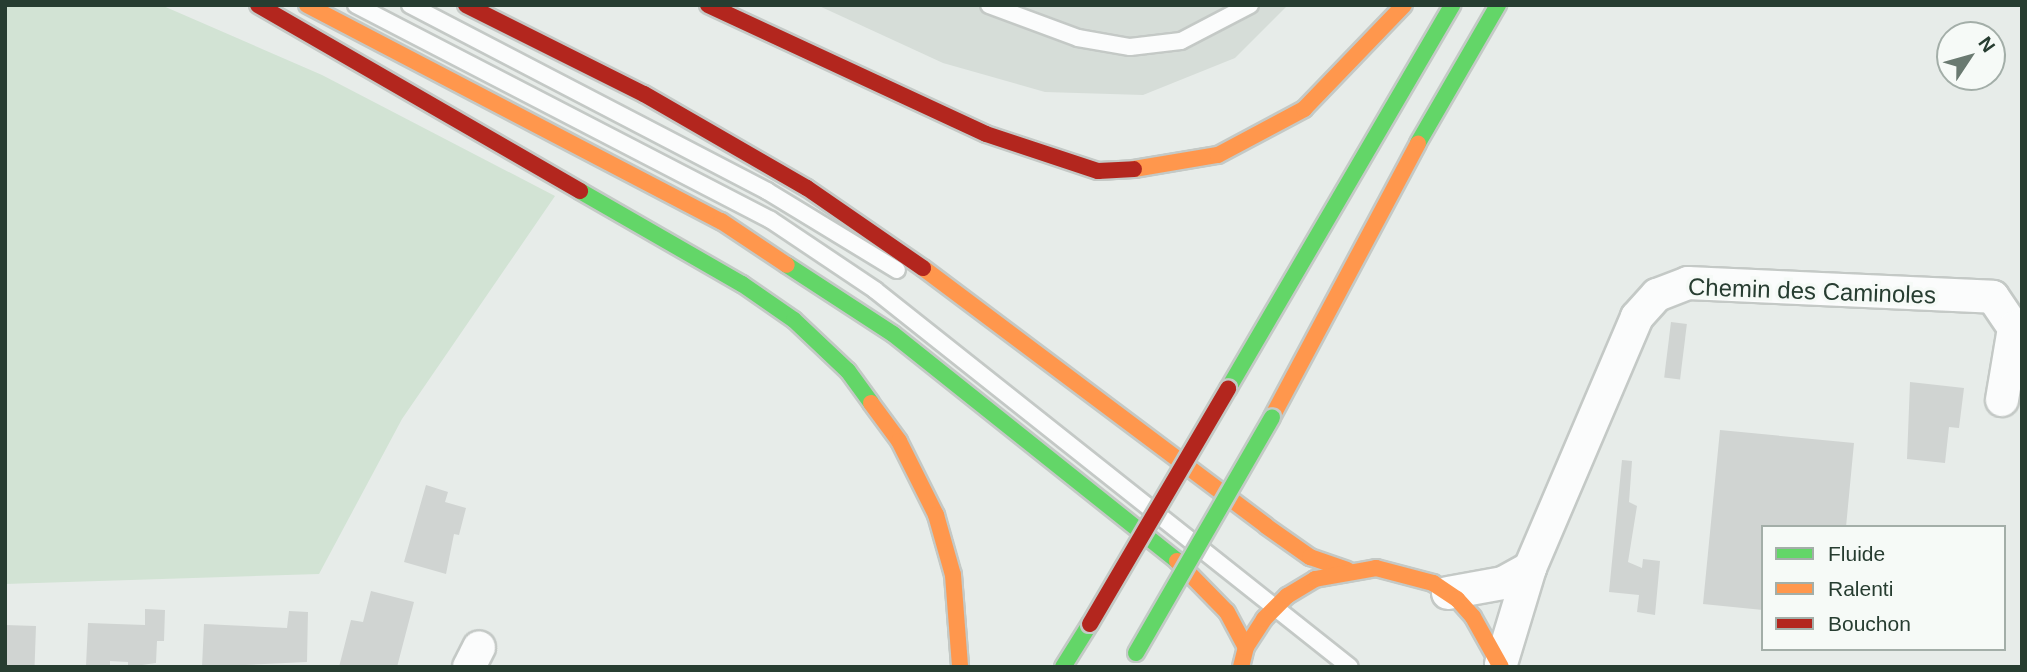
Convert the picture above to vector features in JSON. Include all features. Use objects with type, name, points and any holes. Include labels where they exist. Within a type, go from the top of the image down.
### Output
[{"type":"main road","points":[[258,5],[742,284],[794,320],[848,371],[899,441],[936,515],[953,575],[960,667]]},
{"type":"main road","points":[[307,5],[721,221],[893,334],[1197,577],[1227,612],[1246,647]]},
{"type":"main road","points":[[466,5],[644,94],[807,188],[894,246],[1310,556],[1347,570]]},
{"type":"main road","points":[[708,5],[986,134],[1098,170],[1159,168],[1218,155],[1304,109],[1404,5]]},
{"type":"main road","points":[[1063,667],[1452,5]]},
{"type":"main road","points":[[1132,660],[1272,417],[1433,116],[1498,5]]},
{"type":"main road","points":[[1241,667],[1246,647],[1274,608],[1315,579],[1347,570],[1405,572],[1448,593],[1473,617],[1501,666]]},
{"type":"street","name":"Chemin des Caminoles","points":[[1501,666],[1530,568],[1637,317],[1657,295],[1688,283],[1993,297],[2014,328],[2002,400]]},
{"type":"street","points":[[1448,593],[1503,583],[1530,568]]},
{"type":"lane","points":[[356,5],[771,220],[896,305],[1350,667]]},
{"type":"lane","points":[[410,5],[767,191],[1051,365]]},
{"type":"lane","points":[[989,5],[1078,38],[1130,47],[1181,41],[1250,5]]},
{"type":"shaded area","points":[[817,5],[1288,5],[1235,58],[1143,95],[1045,92],[943,63]]},
{"type":"green space","points":[[5,5],[161,5],[322,75],[555,196],[402,419],[319,574],[5,584]]},
{"type":"building","points":[[1671,322],[1687,324],[1680,380],[1664,378]]},
{"type":"building","points":[[1910,382],[1964,388],[1959,428],[1949,427],[1945,463],[1907,459]]},
{"type":"building","points":[[1720,430],[1854,443],[1846,525],[1761,525],[1761,610],[1703,604]]},
{"type":"building","points":[[1622,460],[1632,461],[1629,502],[1637,506],[1628,562],[1642,568],[1643,559],[1660,561],[1655,615],[1637,612],[1639,595],[1609,592]]},
{"type":"building","points":[[426,485],[448,492],[445,502],[466,508],[459,535],[454,534],[446,574],[404,562]]},
{"type":"building","points":[[371,591],[414,602],[397,667],[339,667],[351,620],[363,622]]},
{"type":"building","points":[[145,609],[165,610],[164,641],[157,641],[156,663],[128,667],[128,662],[110,661],[110,667],[86,666],[88,623],[145,625]]},
{"type":"building","points":[[289,611],[308,612],[307,662],[202,667],[204,624],[287,628]]},
{"type":"building","points":[[5,625],[36,626],[35,666],[5,665]]},
{"type":"traffic: fast","points":[[1228,389],[1452,5]]},
{"type":"traffic: fast","points":[[1418,143],[1498,5]]},
{"type":"traffic: fast","points":[[580,191],[742,284],[794,320],[848,371],[871,403]]},
{"type":"traffic: fast","points":[[787,265],[893,334],[1177,561]]},
{"type":"traffic: fast","points":[[1136,653],[1272,417]]},
{"type":"traffic: fast","points":[[1063,667],[1090,624]]},
{"type":"traffic: slow","points":[[307,5],[721,221],[787,265]]},
{"type":"traffic: slow","points":[[1134,169],[1218,155],[1304,109],[1404,5]]},
{"type":"traffic: slow","points":[[1272,417],[1418,143]]},
{"type":"traffic: slow","points":[[923,268],[1266,526],[1310,557],[1347,570]]},
{"type":"traffic: slow","points":[[871,403],[899,441],[936,515],[953,575],[960,667]]},
{"type":"traffic: slow","points":[[1177,561],[1227,612],[1246,647]]},
{"type":"traffic: slow","points":[[1241,667],[1246,647],[1264,619],[1287,596],[1315,579],[1376,568],[1433,583],[1457,599],[1473,617],[1501,667]]},
{"type":"traffic: jam","points":[[258,5],[580,191]]},
{"type":"traffic: jam","points":[[466,5],[644,94],[807,188],[923,268]]},
{"type":"traffic: jam","points":[[708,5],[986,134],[1098,171],[1134,169]]},
{"type":"traffic: jam","points":[[1090,624],[1228,389]]}]
